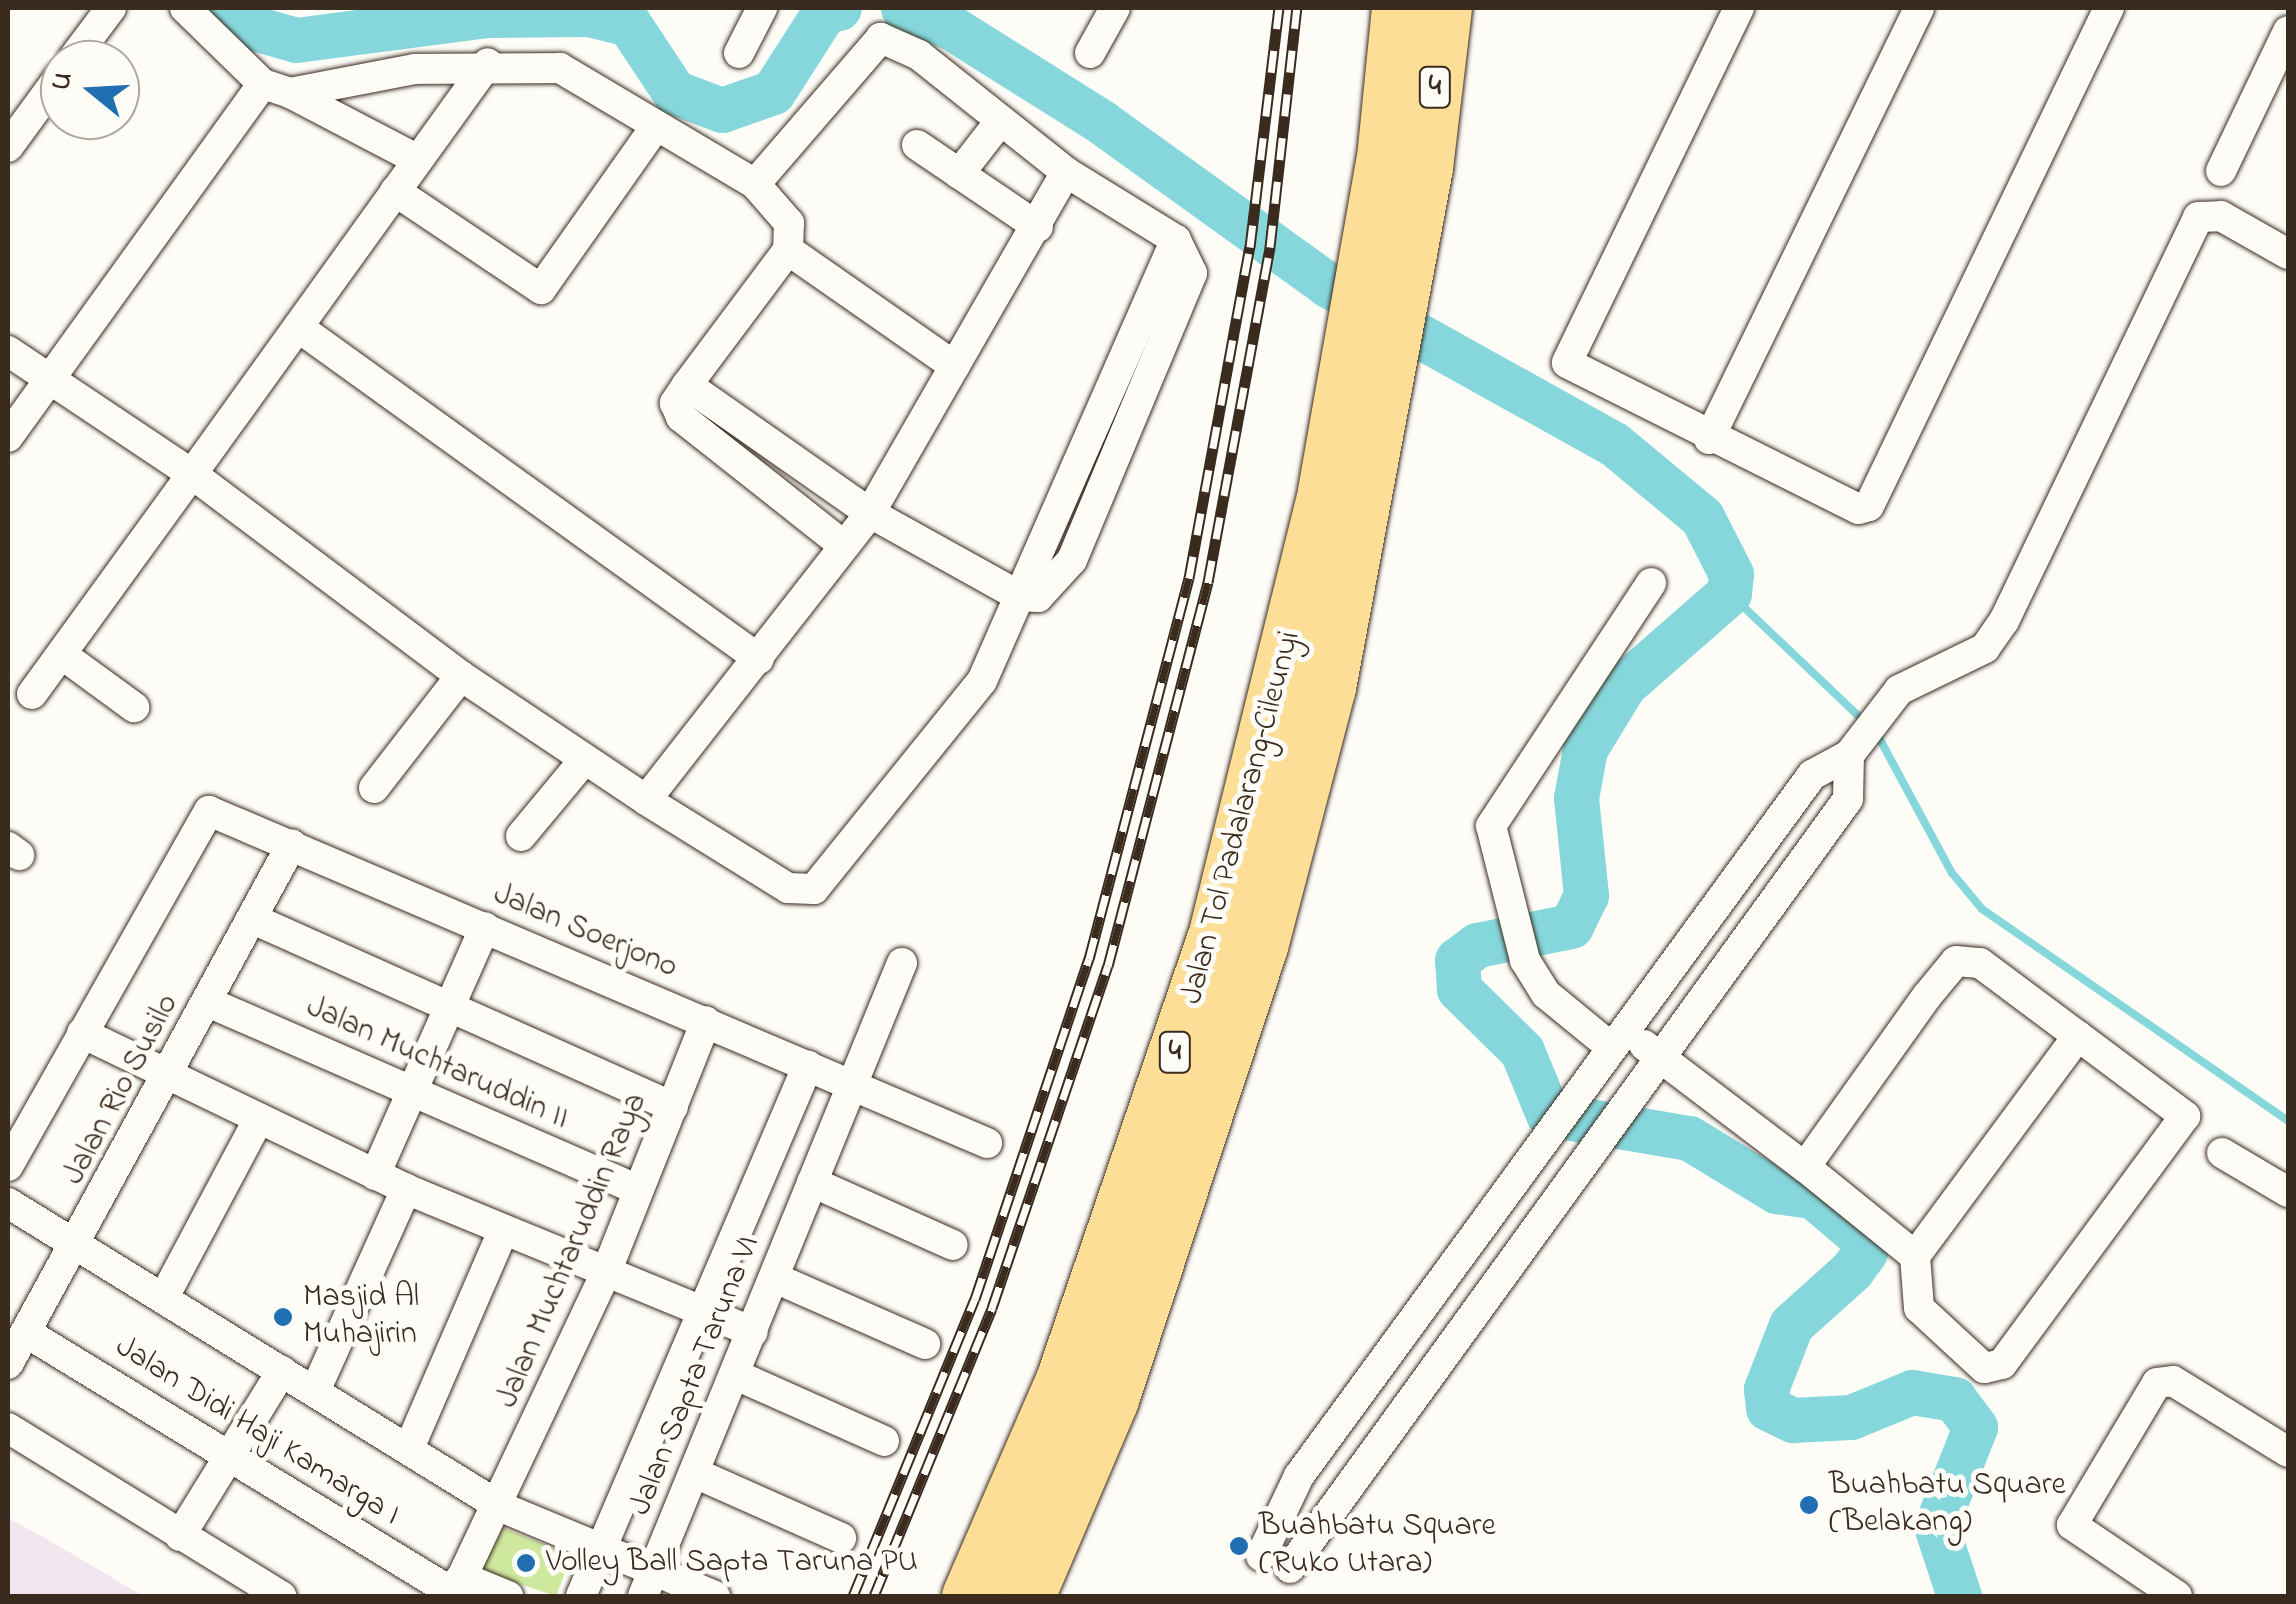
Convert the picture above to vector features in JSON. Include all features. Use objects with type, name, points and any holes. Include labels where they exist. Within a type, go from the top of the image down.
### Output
[{"type":"highway","name":"Jalan Tol Padalarang–Cileunyi","points":[[1398,8],[1404,162]]},
{"type":"highway","name":"Jalan Tol Padalarang–Cileunyi","points":[[1027,1596],[1111,1399],[1260,946],[1346,497],[1404,162],[1444,8]]},
{"type":"highway","name":"Jalan Tol Padalarang–Cileunyi","points":[[969,1596],[1063,1380],[1217,929],[1346,497]]},
{"type":"street","points":[[87,40],[112,8]]},
{"type":"street","points":[[184,8],[276,89],[418,160]]},
{"type":"street","points":[[739,53],[762,8]]},
{"type":"street","points":[[1090,54],[1114,8]]},
{"type":"street","points":[[1740,8],[1567,364],[1709,439],[1859,509],[1868,506],[2109,8]]},
{"type":"street","points":[[1709,439],[1919,8]]},
{"type":"street","points":[[2221,171],[2288,31]]},
{"type":"street","points":[[687,385],[870,513],[1019,596],[1038,597],[1072,560],[1192,273],[1176,240],[1066,172],[919,56],[876,38],[755,184]]},
{"type":"street","points":[[32,694],[64,656],[488,63]]},
{"type":"street","points":[[8,438],[276,89],[488,63],[560,68],[755,184],[789,223],[788,250],[675,404],[682,417],[843,545]]},
{"type":"street","points":[[11,135],[40,100]]},
{"type":"street","points":[[959,174],[1001,120]]},
{"type":"street","points":[[395,192],[541,289],[656,126]]},
{"type":"street","points":[[917,145],[1038,228]]},
{"type":"street","points":[[646,800],[870,513],[1038,228],[1066,172]]},
{"type":"street","points":[[1261,1556],[1299,1476],[1448,1282],[1526,1162],[1812,775],[1855,748],[1898,690],[1985,648],[2004,621],[2198,218],[2222,216],[2288,254]]},
{"type":"street","points":[[788,250],[954,366]]},
{"type":"street","points":[[298,327],[759,660]]},
{"type":"street","points":[[8,351],[192,474],[460,676],[584,760],[788,888],[814,889],[982,681],[1019,596]]},
{"type":"street","points":[[1651,583],[1495,813],[1492,839],[1526,960],[1546,994],[1619,1039],[1659,1058],[1805,1166],[1915,1256]]},
{"type":"street","points":[[64,656],[134,707]]},
{"type":"street","points":[[374,788],[460,676]]},
{"type":"street","points":[[1290,1568],[1569,1192],[1659,1058],[1848,799],[1855,748]]},
{"type":"street","points":[[521,836],[584,760]]},
{"type":"street","name":"Jalan Soerjono","points":[[8,1166],[201,818],[220,811],[852,1083]]},
{"type":"street","name":"Jalan Rio Susilo","points":[[8,1364],[79,1246],[292,844]]},
{"type":"street","points":[[252,920],[673,1106]]},
{"type":"street","points":[[375,1175],[485,928]]},
{"type":"street","points":[[1805,1166],[1956,961],[1980,963],[2078,1036],[2185,1116],[2002,1364],[1984,1368],[1919,1308],[1915,1256],[2078,1036]]},
{"type":"street","name":"Jalan Sapta Taruna VI","points":[[648,1583],[902,963]]},
{"type":"street","name":"Jalan Muchtaruddin II","points":[[208,1002],[638,1190]]},
{"type":"street","name":"Jalan Muchtaruddin Raya","points":[[453,1588],[501,1507],[604,1274],[706,1021]]},
{"type":"street","points":[[82,1034],[167,1080],[406,1189],[604,1274],[753,1332]]},
{"type":"street","points":[[581,1596],[808,1065]]},
{"type":"street","points":[[852,1083],[988,1143]]},
{"type":"street","points":[[164,1297],[257,1122]]},
{"type":"street","points":[[2222,1154],[2288,1192]]},
{"type":"street","points":[[1526,1162],[1569,1192]]},
{"type":"street","points":[[812,1182],[954,1245]]},
{"type":"street","points":[[315,1391],[406,1189]]},
{"type":"street","points":[[8,1204],[410,1446],[501,1507],[602,1548],[648,1583],[716,1596]]},
{"type":"street","points":[[410,1446],[503,1231]]},
{"type":"street","points":[[1474,1240],[1514,1267]]},
{"type":"street","points":[[775,1278],[924,1344]]},
{"type":"street","points":[[1448,1282],[1481,1311]]},
{"type":"street","name":"Jalan Didi Haji Kamarga I","points":[[27,1332],[453,1588],[508,1596]]},
{"type":"street","points":[[180,1536],[282,1371]]},
{"type":"street","points":[[736,1375],[884,1442]]},
{"type":"street","points":[[1373,1377],[1410,1408]]},
{"type":"street","points":[[2168,1594],[2072,1526],[2157,1383],[2174,1381],[2288,1452]]},
{"type":"street","points":[[1342,1420],[1378,1449]]},
{"type":"street","points":[[8,1428],[281,1596]]},
{"type":"street","points":[[695,1472],[841,1538]]},
{"type":"shaded area","points":[[8,1518],[52,1542],[143,1596],[8,1596]]},
{"type":"green space","name":"Volley Ball Sapta Taruna PU","points":[[498,1526],[572,1555],[556,1596],[480,1571]]},
{"type":"waterway","points":[[226,8],[240,24],[296,40],[485,15],[588,14],[629,24],[674,92],[722,110],[773,92],[825,11],[839,8]]},
{"type":"waterway","points":[[903,8],[952,28],[1100,121],[1328,285],[1614,444],[1702,517],[1731,574],[1729,593],[1624,685],[1585,749],[1576,798],[1586,895],[1571,926],[1477,945],[1457,960],[1459,989],[1522,1051],[1548,1114],[1689,1138],[1776,1191],[1813,1196],[1859,1235],[1865,1252],[1852,1270],[1791,1325],[1766,1389],[1768,1408],[1793,1420],[1851,1417],[1912,1392],[1954,1399],[1975,1427],[1936,1526],[1959,1596]]},
{"type":"waterway","points":[[1729,593],[1867,724]]},
{"type":"waterway","points":[[1877,734],[1952,873],[1982,909],[2288,1121]]},
{"type":"railway","points":[[853,1596],[975,1299],[1089,959],[1189,578],[1250,247],[1279,8]]},
{"type":"railway","points":[[874,1596],[992,1308],[1108,966],[1208,582],[1270,247],[1297,8]]},
{"type":"place","name":"Masjid Al Muhajirin","points":[[283,1317]]},
{"type":"place","name":"Buahbatu Square (Belakang)","points":[[1809,1505]]},
{"type":"place","name":"Buahbatu Square (Ruko Utara)","points":[[1239,1546]]},
{"type":"place","name":"Volley Ball Sapta Taruna PU","points":[[526,1563]]}]
